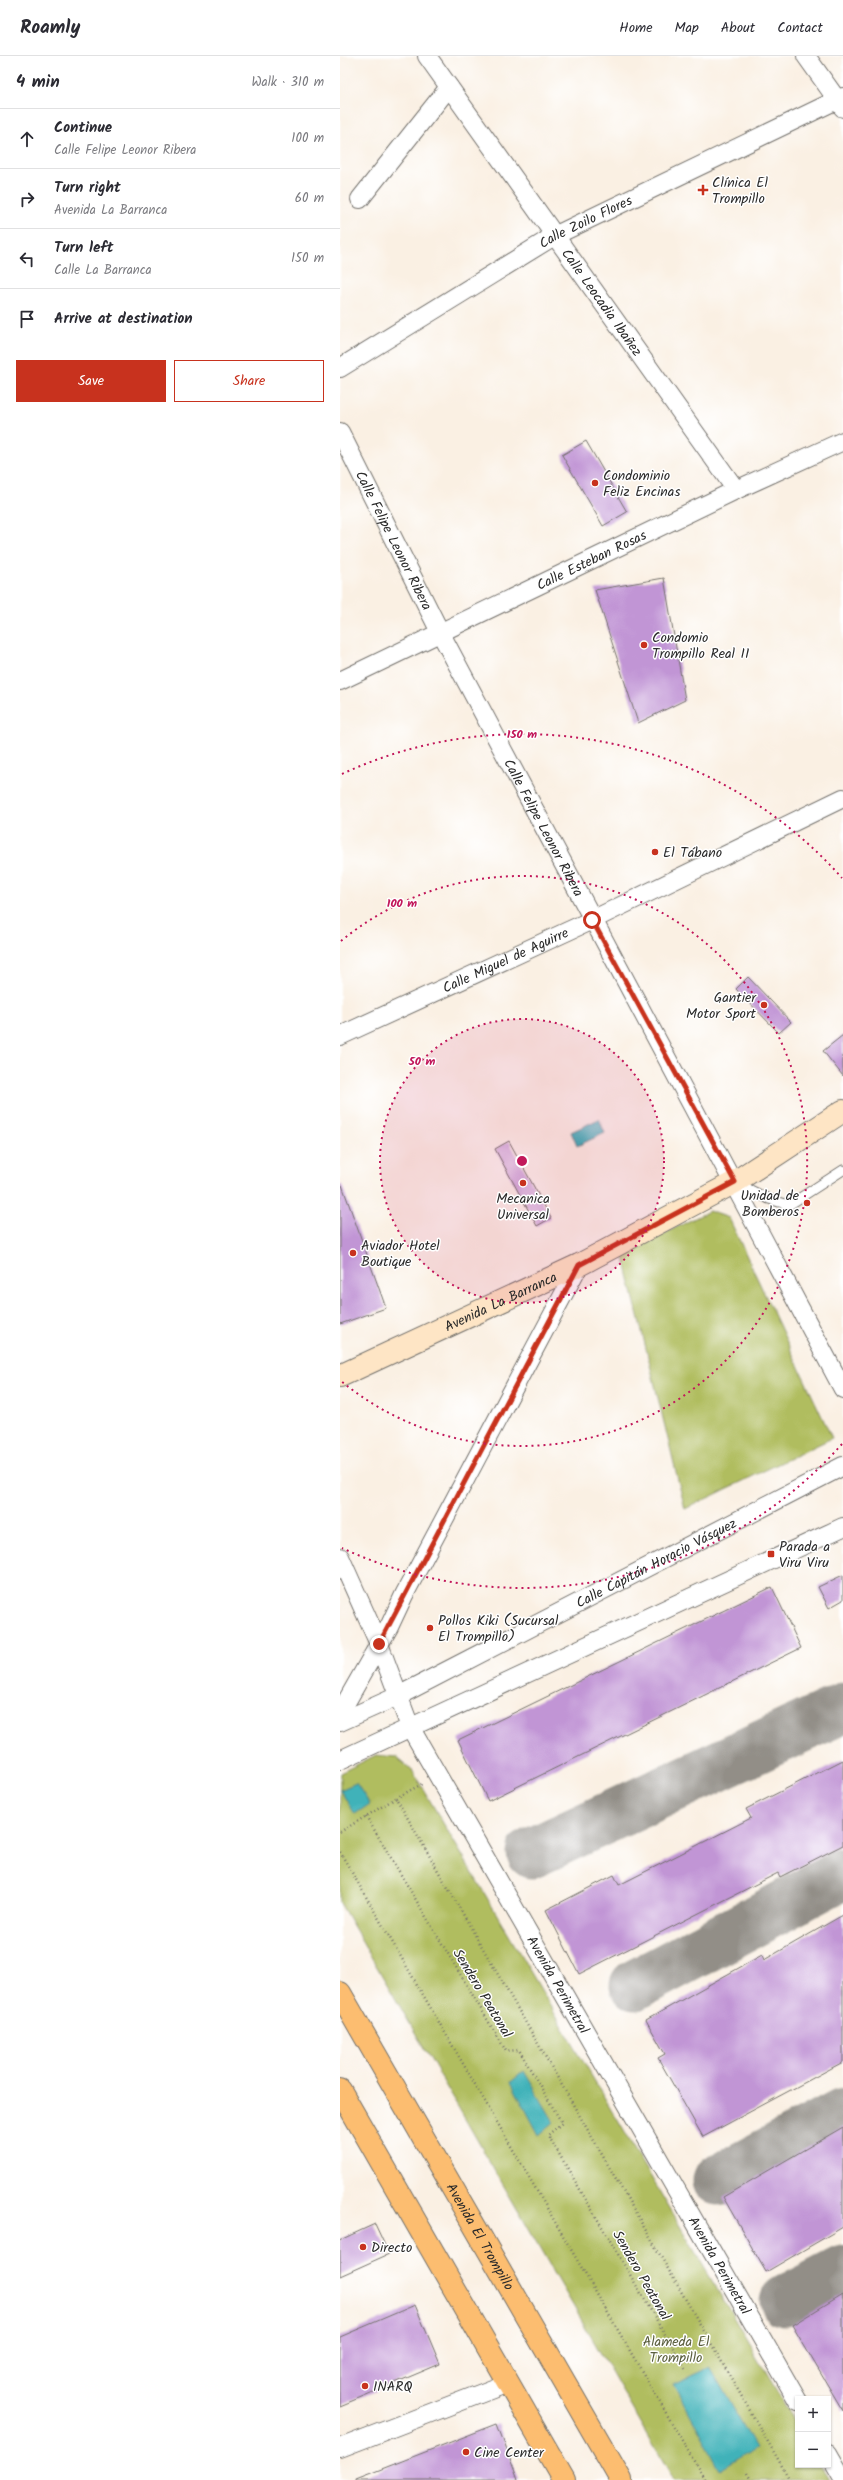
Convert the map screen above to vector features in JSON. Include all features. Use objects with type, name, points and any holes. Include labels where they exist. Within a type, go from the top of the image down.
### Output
[{"type":"main road","name":"Avenida El Trompillo","points":[[340,1993],[621,2480]]},
{"type":"main road","points":[[340,2090],[564,2480]]},
{"type":"street","name":"Calle Leocadia Ibañez","points":[[427,56],[736,490]]},
{"type":"street","points":[[806,56],[841,101]]},
{"type":"street","points":[[360,199],[449,87]]},
{"type":"street","name":"Calle Zoilo Flores","points":[[340,368],[554,236],[841,101]]},
{"type":"street","name":"Calle Felipe Leonor Ribera","points":[[340,432],[441,634],[592,920],[735,1182],[843,1389]]},
{"type":"street","name":"Calle Esteban Rosas","points":[[340,681],[441,634],[736,490],[843,441]]},
{"type":"street","name":"Calle Miguel de Aguirre","points":[[340,1036],[592,920],[843,798]]},
{"type":"street","name":"Avenida La Barranca","points":[[340,1376],[579,1265],[735,1182],[843,1111]]},
{"type":"street","points":[[340,1713],[379,1644],[579,1265]]},
{"type":"street","name":"Calle Capitán Horacio Vásquez","points":[[340,1722],[400,1695],[843,1466]]},
{"type":"street","points":[[340,1760],[843,1527]]},
{"type":"street","name":"Avenida Perimetral","points":[[340,1557],[379,1644],[400,1695],[410,1727],[795,2396]]},
{"type":"street","points":[[340,2448],[508,2383]]},
{"type":"street","points":[[831,2458],[843,2479]]},
{"type":"lane","points":[[735,1182],[769,1200],[789,1205],[843,1170]]},
{"type":"path","points":[[340,1832],[396,1798],[438,1776]]},
{"type":"path","points":[[396,1798],[790,2480]]},
{"type":"path","name":"Sendero Peatonal","points":[[366,1816],[506,2051],[519,2050],[562,2123],[548,2135],[686,2370]]},
{"type":"path","points":[[340,1852],[705,2480]]},
{"type":"path","points":[[747,2473],[751,2480]]},
{"type":"green space","points":[[709,1211],[729,1218],[832,1438],[685,1509],[623,1254]]},
{"type":"green space","name":"Alameda El Trompillo","points":[[376,1755],[396,1757],[412,1770],[795,2422],[795,2468],[822,2468],[829,2480],[674,2480],[340,1903],[340,1773]]},
{"type":"water","points":[[599,1119],[605,1133],[577,1146],[571,1132]]},
{"type":"water","points":[[356,1783],[370,1804],[355,1814],[340,1790]]},
{"type":"water","points":[[524,2071],[554,2122],[539,2135],[511,2082]]},
{"type":"water","points":[[710,2367],[756,2448],[720,2470],[674,2384]]},
{"type":"building","name":"Condominio Feliz Encinas","points":[[586,441],[627,512],[603,526],[562,455]]},
{"type":"building","name":"Condomio Trompillo Real II","points":[[664,578],[685,700],[638,723],[595,590]]},
{"type":"building","name":"Gantier Motor Sport","points":[[748,977],[791,1022],[779,1033],[736,989]]},
{"type":"building","points":[[843,1035],[843,1076],[823,1051]]},
{"type":"building","name":"Mecanica Universal","points":[[509,1141],[551,1218],[537,1226],[495,1149]]},
{"type":"building","name":"Aviador Hotel Boutique","points":[[340,1185],[342,1185],[386,1308],[340,1324]]},
{"type":"building","points":[[843,1575],[843,1600],[829,1608],[818,1587]]},
{"type":"building","points":[[772,1587],[801,1648],[488,1801],[458,1740]]},
{"type":"building","points":[[843,1760],[843,1845],[780,1877],[778,1873],[579,1974],[546,1910],[614,1875],[619,1885],[751,1818],[746,1809]]},
{"type":"building","points":[[843,1915],[843,2062],[703,2137],[658,2058],[665,2054],[646,2020],[762,1955],[764,1960]]},
{"type":"building","points":[[843,2127],[843,2227],[766,2272],[723,2197]]},
{"type":"building","name":"Directo","points":[[375,2224],[389,2254],[340,2276],[340,2240]]},
{"type":"building","points":[[843,2294],[843,2411],[792,2325]]},
{"type":"building","points":[[415,2305],[440,2364],[340,2406],[340,2337]]},
{"type":"building","name":"Cine Center","points":[[497,2424],[518,2480],[356,2480],[356,2479]]},
{"type":"taxiway","points":[[532,1853],[843,1708]]},
{"type":"taxiway","points":[[635,1985],[843,1874]]},
{"type":"taxiway","points":[[718,2180],[843,2113]]},
{"type":"taxiway","points":[[785,2301],[843,2271]]},
{"type":"place","name":"Clínica El Trompillo","points":[[703,190]]},
{"type":"place","name":"Condominio Feliz Encinas","points":[[595,483]]},
{"type":"place","name":"Condomio Trompillo Real II","points":[[644,645]]},
{"type":"place","name":"El Tábano","points":[[655,852]]},
{"type":"place","name":"Gantier Motor Sport","points":[[764,1005]]},
{"type":"place","name":"Mecanica Universal","points":[[523,1183]]},
{"type":"place","name":"Unidad de Bomberos","points":[[807,1203]]},
{"type":"place","name":"Aviador Hotel Boutique","points":[[353,1253]]},
{"type":"place","name":"Parada a Viru Viru","points":[[771,1554]]},
{"type":"place","name":"Pollos Kiki (Sucursal El Trompillo)","points":[[430,1628]]},
{"type":"place","name":"Directo","points":[[363,2247]]},
{"type":"place","name":"INARQ","points":[[365,2386]]},
{"type":"place","name":"Cine Center","points":[[466,2452]]},
{"type":"route","points":[[379,1644],[390,1626],[404,1594],[579,1265],[735,1182],[592,920]]}]
